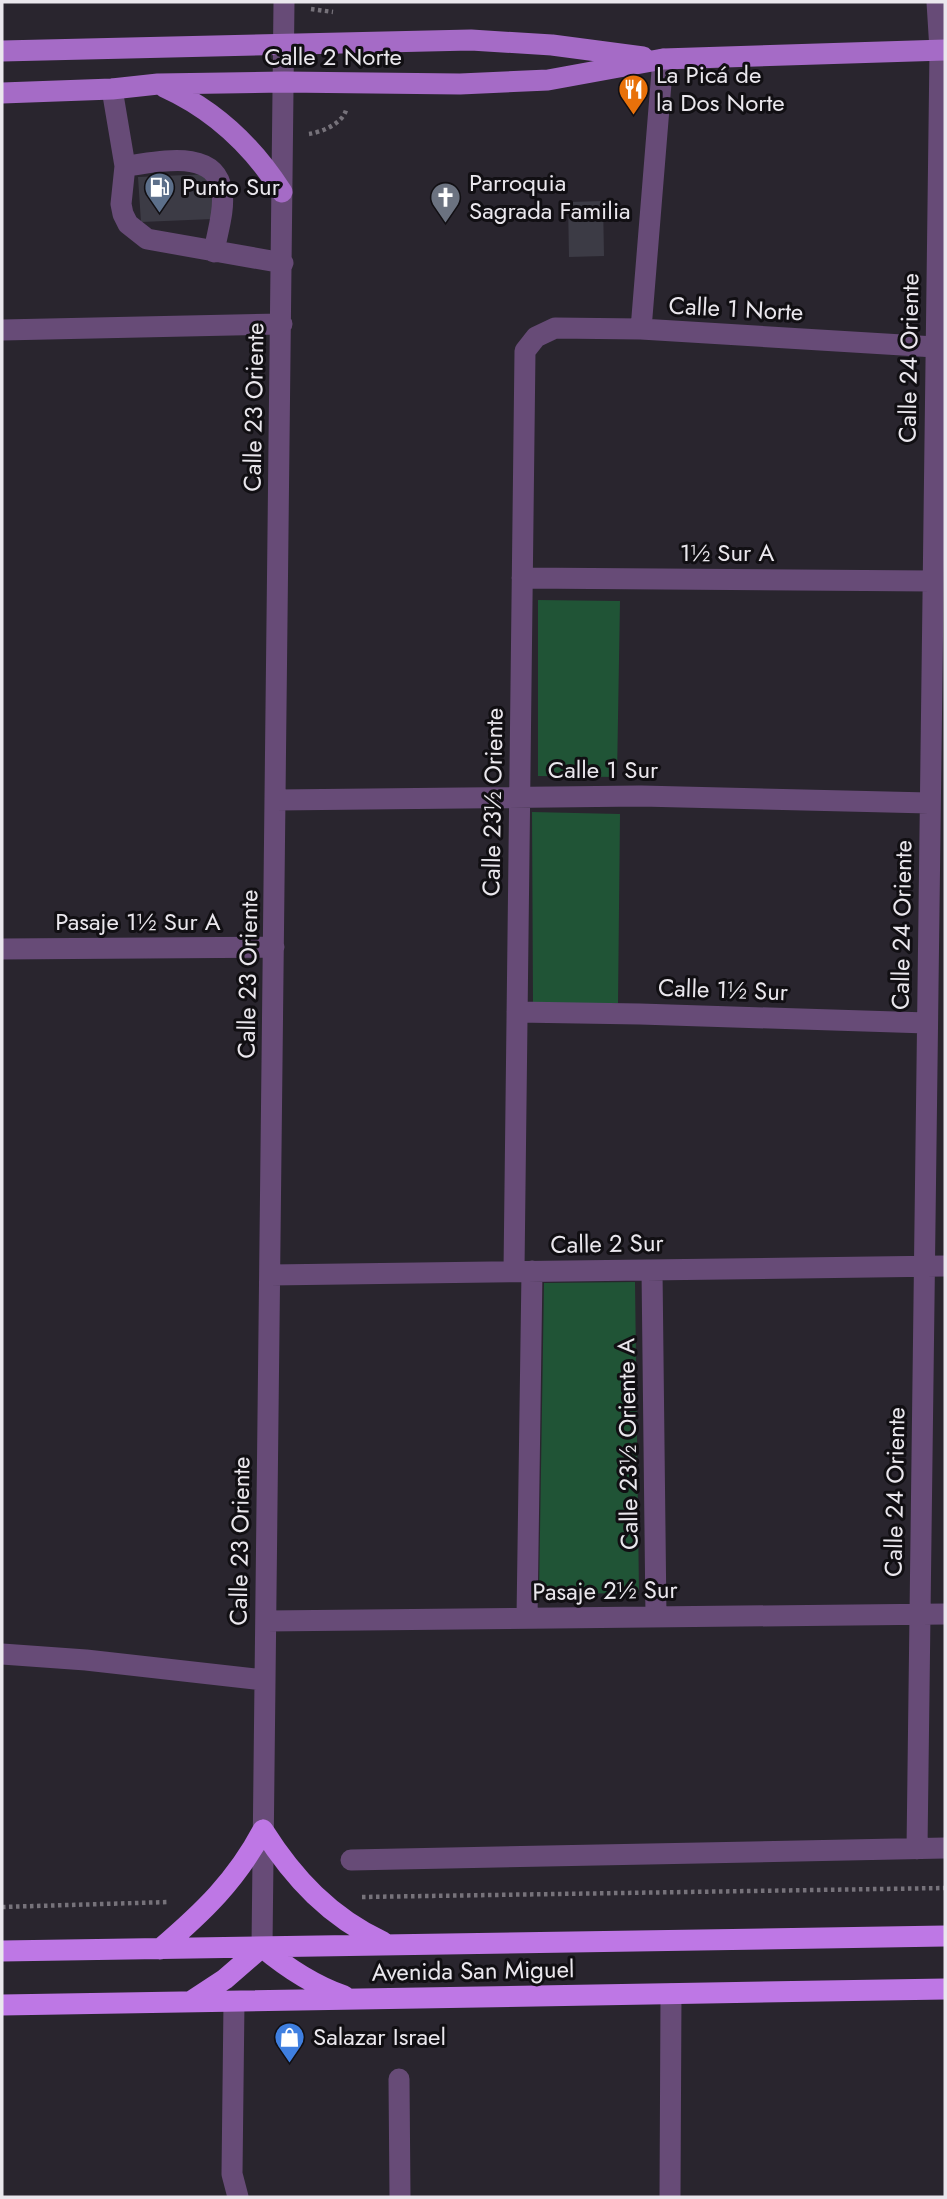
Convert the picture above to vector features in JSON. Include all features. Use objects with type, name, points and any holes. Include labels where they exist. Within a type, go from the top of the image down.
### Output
[{"type":"highway","points":[[160,1948],[221,1893],[245,1862],[263,1830],[283,1862],[325,1906],[365,1933],[388,1944]]},
{"type":"highway","name":"Avenida San Miguel","points":[[2,1951],[945,1936]]},
{"type":"highway","points":[[188,2003],[225,1979],[262,1947],[290,1969],[351,1999]]},
{"type":"highway","name":"Avenida San Miguel","points":[[2,2006],[945,1989]]},
{"type":"main road","name":"Calle 2 Norte","points":[[2,51],[471,40],[552,45],[663,59]]},
{"type":"main road","name":"Calle 2 Norte","points":[[2,93],[112,89],[159,84],[460,84],[548,79],[663,59],[942,50]]},
{"type":"main road","points":[[159,84],[194,102],[226,124],[266,167],[282,192]]},
{"type":"street","name":"Calle 23 Oriente","points":[[262,1947],[284,2]]},
{"type":"street","name":"Calle 24 Oriente","points":[[917,1849],[920,1615],[935,1266],[927,1023],[929,803],[938,682],[932,581],[942,50],[937,2]]},
{"type":"street","points":[[641,329],[663,59]]},
{"type":"street","points":[[112,89],[125,166],[121,204],[128,224],[136,233],[147,239],[283,263]]},
{"type":"street","points":[[125,166],[190,160],[212,171],[222,192],[214,251]]},
{"type":"street","points":[[2,330],[282,324]]},
{"type":"street","name":"Calle 1 Norte","points":[[536,337],[555,328],[938,334]]},
{"type":"street","name":"Calle 23½ Oriente","points":[[523,1271],[517,1012],[525,351],[536,337]]},
{"type":"street","name":"1½ Sur A","points":[[522,578],[932,581]]},
{"type":"street","name":"Calle 1 Sur","points":[[276,800],[641,796],[929,803]]},
{"type":"street","name":"Pasaje 1½ Sur A","points":[[2,949],[274,947]]},
{"type":"street","name":"Calle 1½ Sur","points":[[517,1012],[927,1023]]},
{"type":"street","name":"Calle 2 Sur","points":[[270,1275],[935,1266]]},
{"type":"street","name":"Calle 23½ Oriente A","points":[[652,1270],[656,1617]]},
{"type":"street","points":[[523,1271],[527,1618]]},
{"type":"street","name":"Pasaje 2½ Sur","points":[[266,1621],[945,1614]]},
{"type":"street","points":[[2,1654],[86,1660],[264,1681]]},
{"type":"street","points":[[351,1860],[945,1848]]},
{"type":"street","points":[[670,2197],[671,1994]]},
{"type":"street","points":[[234,2002],[232,2174],[239,2197]]},
{"type":"street","points":[[399,2079],[400,2197]]},
{"type":"path","points":[[357,1897],[945,1888]]},
{"type":"path","points":[[2,1907],[170,1902],[178,1896]]},
{"type":"green space","points":[[538,600],[620,601],[617,777],[538,776]]},
{"type":"green space","points":[[532,812],[620,814],[618,1003],[533,1005]]},
{"type":"green space","points":[[635,1282],[639,1593],[539,1594],[544,1283]]},
{"type":"building","points":[[211,174],[213,219],[141,222],[138,177]]},
{"type":"building","points":[[603,201],[604,256],[569,257],[568,202]]},
{"type":"place","name":"La Picá de la Dos Norte","points":[[633,116]]},
{"type":"place","name":"Punto Sur","points":[[159,214]]},
{"type":"place","name":"Parroquia Sagrada Familia","points":[[446,224]]},
{"type":"place","name":"Salazar Israel","points":[[290,2064]]}]
